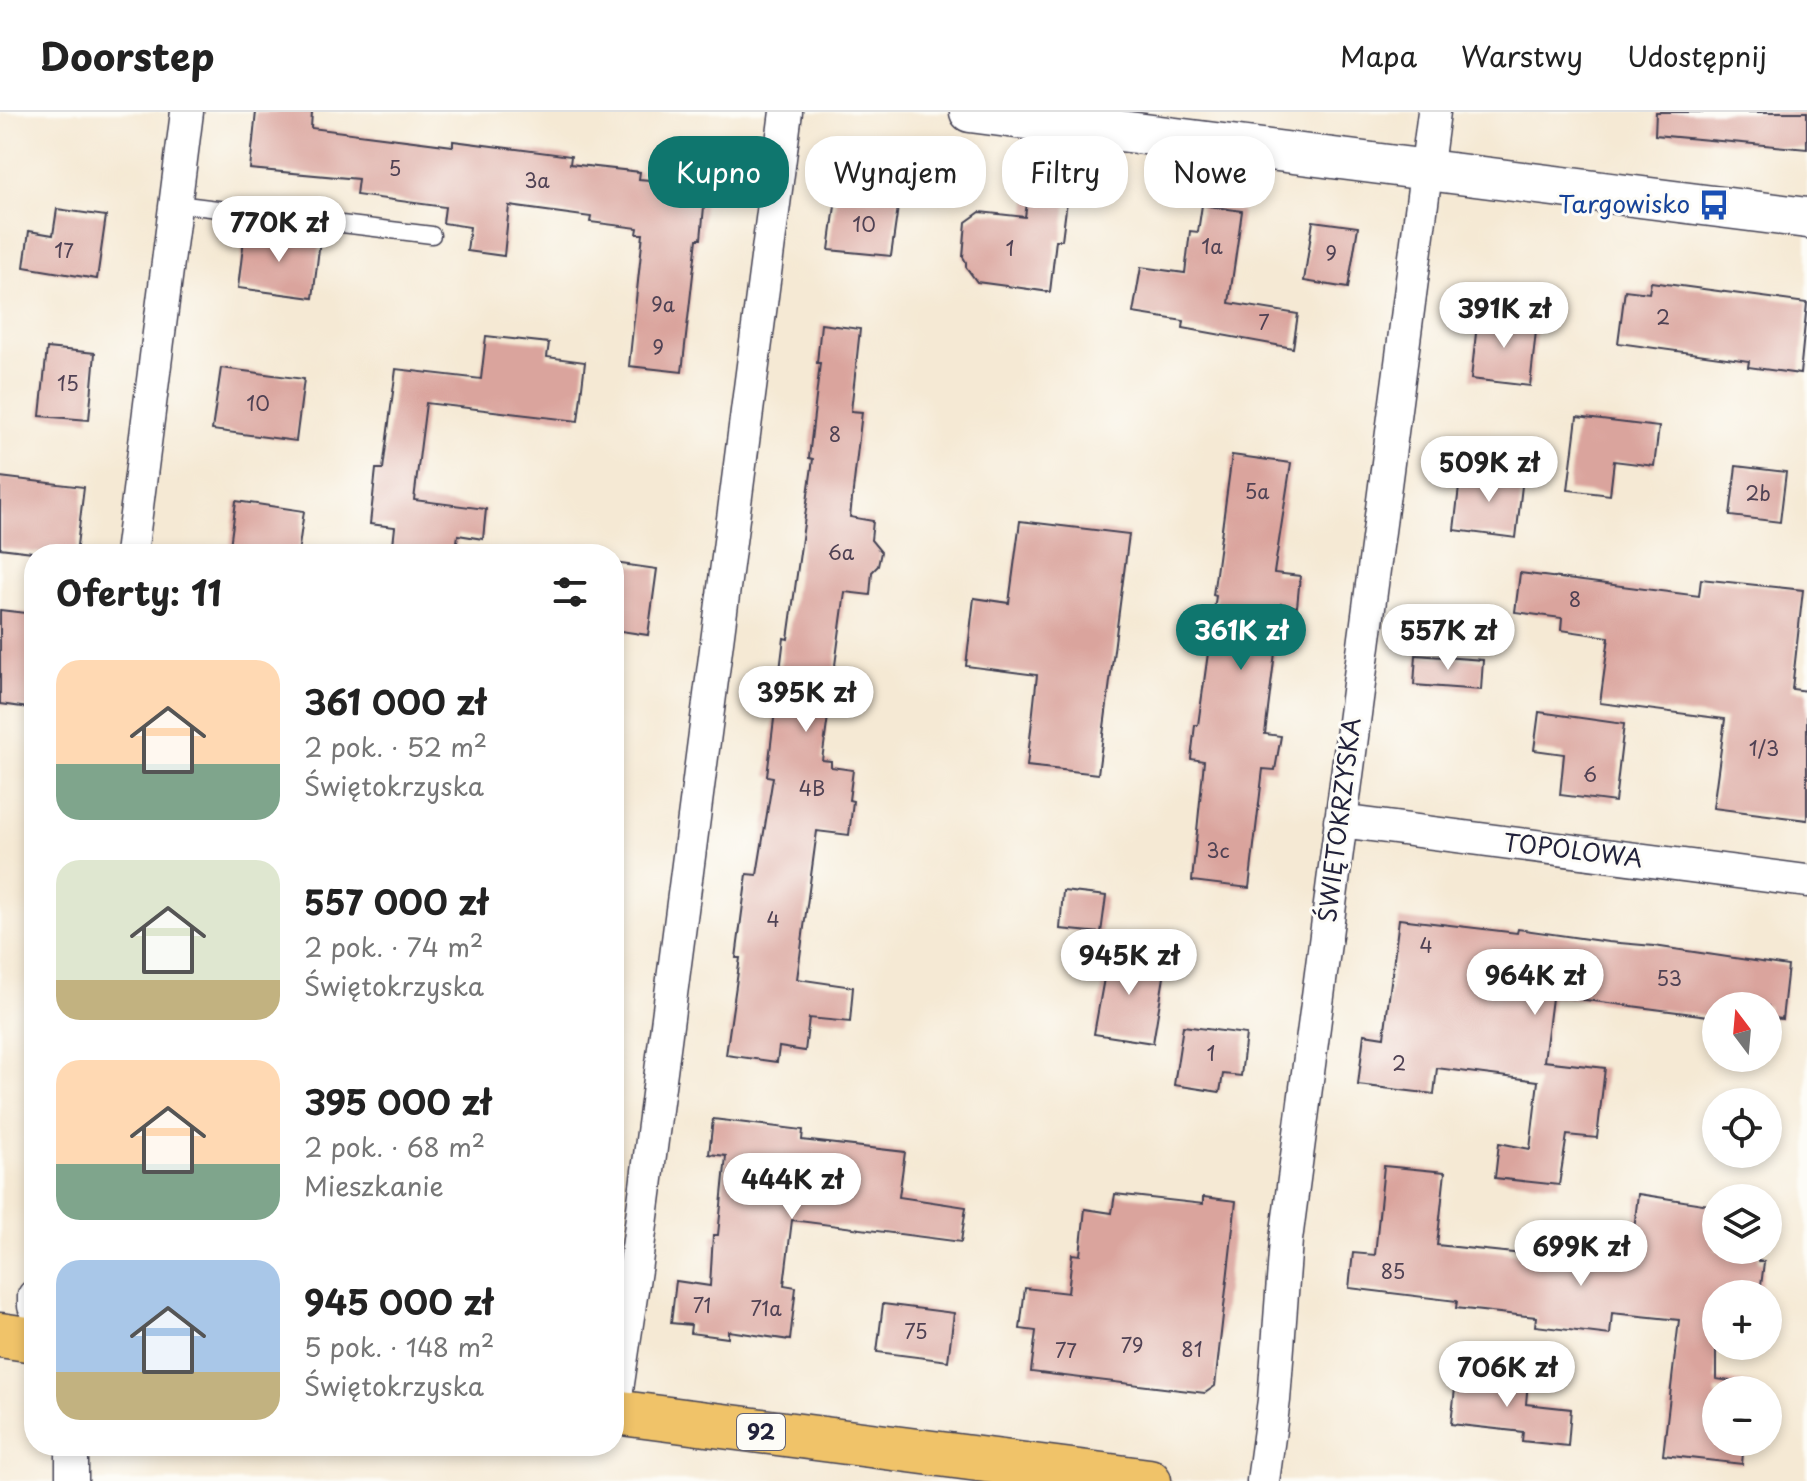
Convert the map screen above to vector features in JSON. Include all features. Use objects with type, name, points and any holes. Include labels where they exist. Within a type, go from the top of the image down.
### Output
[{"type":"main road","points":[[0,1335],[24,1339]]},
{"type":"main road","name":"92","points":[[624,1412],[1149,1481]]},
{"type":"street","points":[[132,544],[187,112]]},
{"type":"street","points":[[624,1344],[786,112]]},
{"type":"street","points":[[970,112],[1807,218]]},
{"type":"street","name":"ŚWIĘTOKRZYSKA","points":[[1263,1481],[1274,1400],[1286,1240],[1434,112]]},
{"type":"street","name":"TOPOLOWA","points":[[1340,821],[1807,881]]},
{"type":"street","points":[[72,1456],[72,1481]]},
{"type":"lane","points":[[177,204],[432,235]]},
{"type":"building","points":[[256,112],[312,112],[311,128],[453,146],[453,141],[571,156],[570,164],[640,172],[639,179],[648,180],[648,208],[704,208],[701,239],[697,239],[682,372],[629,366],[643,234],[637,234],[638,228],[590,222],[591,217],[509,206],[504,256],[467,251],[470,227],[443,223],[445,207],[356,195],[358,179],[250,169]]},
{"type":"building","points":[[1656,112],[1807,112],[1807,149],[1655,135]]},
{"type":"building","points":[[835,208],[898,208],[891,256],[829,250]]},
{"type":"building","points":[[1026,208],[1066,208],[1062,240],[1056,240],[1050,292],[977,282],[963,257],[966,222],[980,212],[1025,217]]},
{"type":"building","points":[[1202,208],[1242,211],[1229,303],[1298,314],[1293,348],[1183,328],[1184,321],[1133,313],[1141,267],[1185,273],[1190,231],[1198,232]]},
{"type":"building","points":[[57,209],[106,216],[97,279],[24,267],[29,231],[53,235]]},
{"type":"building","points":[[1313,221],[1358,227],[1348,288],[1304,281]]},
{"type":"building","points":[[245,230],[320,240],[313,298],[238,288]]},
{"type":"building","points":[[1651,282],[1807,303],[1800,374],[1748,367],[1749,361],[1618,343],[1625,290],[1649,293]]},
{"type":"building","points":[[1478,315],[1537,322],[1530,386],[1471,379]]},
{"type":"building","points":[[821,324],[860,329],[851,411],[862,412],[850,517],[873,521],[871,540],[881,552],[878,566],[872,572],[870,595],[845,592],[822,760],[831,761],[831,767],[853,770],[849,835],[817,831],[797,979],[853,987],[850,1022],[809,1018],[805,1051],[779,1047],[777,1062],[726,1055],[740,958],[736,958],[747,874],[757,875],[773,777],[767,776],[784,638],[788,639],[813,459],[809,458],[820,363],[817,363]]},
{"type":"building","points":[[486,336],[549,343],[547,357],[585,362],[578,421],[426,403],[414,500],[486,509],[483,539],[458,535],[457,544],[393,544],[395,527],[370,524],[376,469],[383,469],[396,369],[481,379]]},
{"type":"building","points":[[47,348],[95,353],[89,420],[40,416]]},
{"type":"building","points":[[221,368],[304,379],[296,441],[212,430]]},
{"type":"building","points":[[1577,417],[1659,427],[1654,466],[1614,461],[1610,495],[1568,490]]},
{"type":"building","points":[[1232,455],[1291,463],[1274,573],[1300,576],[1297,607],[1281,604],[1265,734],[1281,736],[1275,770],[1263,769],[1249,888],[1192,881],[1204,761],[1191,759],[1216,596],[1213,595]]},
{"type":"building","points":[[1736,466],[1786,472],[1780,522],[1730,516]]},
{"type":"building","points":[[1461,470],[1523,477],[1516,538],[1454,530]]},
{"type":"building","points":[[0,477],[84,487],[77,544],[24,544],[24,551],[0,548]]},
{"type":"building","points":[[236,501],[304,511],[299,544],[230,544]]},
{"type":"building","points":[[1020,521],[1129,534],[1098,774],[1027,766],[1037,675],[966,666],[974,598],[1009,603]]},
{"type":"building","points":[[624,564],[657,569],[648,635],[624,631]]},
{"type":"building","points":[[1520,573],[1699,596],[1701,579],[1803,590],[1792,689],[1807,691],[1807,820],[1713,808],[1725,719],[1600,703],[1609,637],[1561,630],[1562,618],[1515,612]]},
{"type":"building","points":[[0,610],[24,613],[24,707],[0,704]]},
{"type":"building","points":[[1416,655],[1483,660],[1481,690],[1414,685]]},
{"type":"building","points":[[1539,712],[1624,724],[1615,802],[1560,795],[1564,754],[1534,750]]},
{"type":"building","points":[[1063,891],[1106,896],[1101,933],[1060,929]]},
{"type":"building","points":[[1399,919],[1517,933],[1518,929],[1788,966],[1782,1019],[1782,992],[1702,992],[1702,1015],[1552,998],[1544,1061],[1605,1068],[1597,1138],[1567,1135],[1559,1185],[1495,1178],[1499,1143],[1530,1149],[1538,1081],[1437,1068],[1434,1094],[1358,1085],[1364,1034],[1384,1037]]},
{"type":"building","points":[[1110,945],[1143,950],[1140,967],[1165,971],[1153,1043],[1094,1034]]},
{"type":"building","points":[[1183,1026],[1246,1034],[1241,1076],[1223,1074],[1220,1092],[1174,1085]]},
{"type":"building","points":[[713,1119],[803,1130],[802,1140],[905,1152],[899,1197],[966,1207],[961,1242],[792,1220],[784,1285],[796,1287],[790,1340],[728,1331],[728,1338],[690,1333],[691,1325],[671,1323],[676,1281],[710,1286],[713,1235],[718,1235],[726,1156],[709,1154]]},
{"type":"building","points":[[1384,1166],[1445,1172],[1437,1245],[1630,1265],[1638,1194],[1702,1204],[1702,1264],[1764,1264],[1762,1280],[1702,1280],[1702,1360],[1716,1360],[1716,1376],[1702,1376],[1702,1456],[1743,1456],[1742,1464],[1663,1455],[1679,1320],[1612,1313],[1610,1335],[1535,1326],[1536,1317],[1456,1308],[1457,1301],[1349,1288],[1353,1253],[1375,1255]]},
{"type":"building","points":[[1115,1194],[1203,1204],[1203,1197],[1236,1201],[1215,1386],[1205,1393],[1031,1372],[1036,1331],[1020,1329],[1025,1288],[1068,1293],[1072,1254],[1080,1255],[1085,1209],[1112,1213]]},
{"type":"building","points":[[883,1304],[954,1313],[948,1361],[877,1352]]},
{"type":"building","points":[[1457,1371],[1528,1381],[1526,1404],[1571,1409],[1568,1446],[1522,1441],[1523,1432],[1451,1424]]},
{"type":"place","name":"Targowisko","points":[[1714,205]]}]
